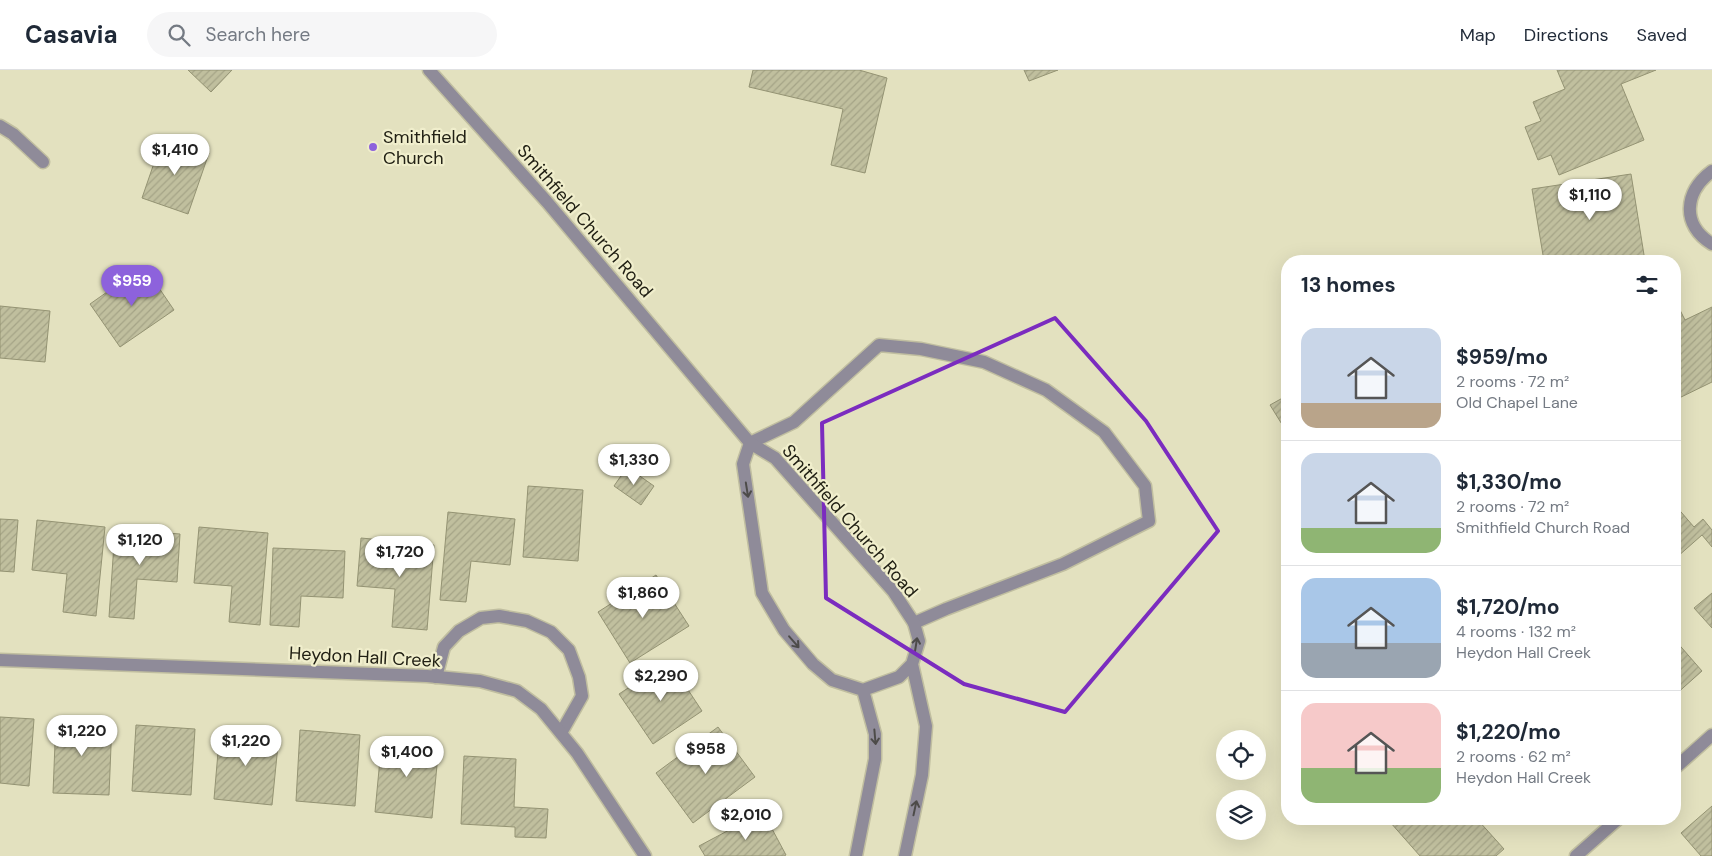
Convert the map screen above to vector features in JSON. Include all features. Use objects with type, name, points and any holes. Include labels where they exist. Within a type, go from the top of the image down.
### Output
[{"type":"street","name":"Smithfield Church Road","points":[[429,70],[547,202],[750,443],[775,458],[894,591],[914,623],[919,641],[912,664]]},
{"type":"street","points":[[0,126],[13,134],[42,162]]},
{"type":"street","points":[[1712,171],[1696,186],[1689,209],[1693,226],[1703,239],[1712,244]]},
{"type":"street","points":[[912,664],[899,677],[863,690],[832,680],[813,664],[784,630],[762,593],[743,464],[750,443],[794,422],[879,345],[921,349],[984,362],[1046,390],[1104,432],[1144,486],[1149,520],[1063,564],[955,605],[914,623]]},
{"type":"street","points":[[436,677],[444,647],[459,631],[481,618],[499,616],[527,621],[551,632],[569,650],[579,677],[582,696],[561,733]]},
{"type":"street","name":"Heydon Hall Creek","points":[[0,660],[436,677],[480,681],[517,691],[542,709],[577,753],[645,856]]},
{"type":"street","points":[[905,856],[922,775],[926,726],[912,664]]},
{"type":"street","points":[[856,856],[876,760],[875,734],[863,690]]},
{"type":"street","points":[[1681,763],[1712,735]]},
{"type":"street","points":[[1576,856],[1611,825]]},
{"type":"highlighted area","points":[[1055,318],[1146,421],[1218,531],[1065,712],[964,684],[826,598],[822,423]]},
{"type":"building","points":[[188,70],[232,70],[211,92]]},
{"type":"building","points":[[753,70],[859,70],[887,78],[865,173],[831,165],[843,109],[749,87]]},
{"type":"building","points":[[1024,70],[1058,70],[1029,81]]},
{"type":"building","points":[[1557,70],[1656,70],[1621,84],[1644,140],[1559,175],[1551,155],[1538,160],[1525,127],[1541,121],[1533,102],[1565,89]]},
{"type":"building","points":[[163,137],[209,153],[188,214],[142,198]]},
{"type":"building","points":[[1631,174],[1644,255],[1543,255],[1532,189]]},
{"type":"building","points":[[144,266],[174,310],[120,347],[90,304]]},
{"type":"building","points":[[0,306],[50,311],[45,362],[0,358]]},
{"type":"building","points":[[1712,307],[1712,382],[1681,397],[1681,312],[1685,320]]},
{"type":"building","points":[[1281,399],[1281,423],[1270,405]]},
{"type":"building","points":[[627,467],[654,486],[641,505],[614,486]]},
{"type":"building","points":[[528,486],[583,490],[578,561],[523,557]]},
{"type":"building","points":[[448,512],[515,519],[510,565],[471,561],[466,602],[440,600]]},
{"type":"building","points":[[1681,512],[1694,527],[1703,519],[1712,530],[1712,547],[1702,535],[1681,553]]},
{"type":"building","points":[[0,519],[18,520],[14,572],[0,571]]},
{"type":"building","points":[[37,520],[105,527],[96,616],[63,612],[67,574],[32,570]]},
{"type":"building","points":[[199,527],[268,533],[260,625],[229,622],[232,586],[194,583]]},
{"type":"building","points":[[115,529],[180,534],[177,582],[137,579],[134,619],[109,617]]},
{"type":"building","points":[[361,538],[434,545],[427,630],[392,627],[395,589],[357,586]]},
{"type":"building","points":[[273,548],[345,551],[343,598],[301,596],[299,627],[270,625]]},
{"type":"building","points":[[656,575],[689,626],[630,663],[598,612]]},
{"type":"building","points":[[1712,593],[1712,628],[1694,608]]},
{"type":"building","points":[[1681,647],[1702,671],[1681,690]]},
{"type":"building","points":[[669,661],[702,711],[653,744],[619,694]]},
{"type":"building","points":[[0,717],[34,719],[29,786],[0,783]]},
{"type":"building","points":[[56,719],[112,722],[109,795],[53,793]]},
{"type":"building","points":[[136,725],[195,729],[191,795],[132,791]]},
{"type":"building","points":[[718,727],[755,777],[693,823],[656,773]]},
{"type":"building","points":[[220,729],[279,735],[272,805],[214,799]]},
{"type":"building","points":[[300,730],[360,735],[355,806],[296,801]]},
{"type":"building","points":[[382,738],[439,744],[432,818],[375,812]]},
{"type":"building","points":[[464,756],[516,759],[514,807],[548,809],[546,838],[515,837],[515,827],[461,824]]},
{"type":"building","points":[[1712,806],[1712,856],[1701,856],[1681,833]]},
{"type":"building","points":[[763,812],[786,855],[705,856],[699,846]]},
{"type":"building","points":[[1393,825],[1482,825],[1504,849],[1496,856],[1420,856]]},
{"type":"place","name":"Smithfield Church","points":[[373,147]]}]
